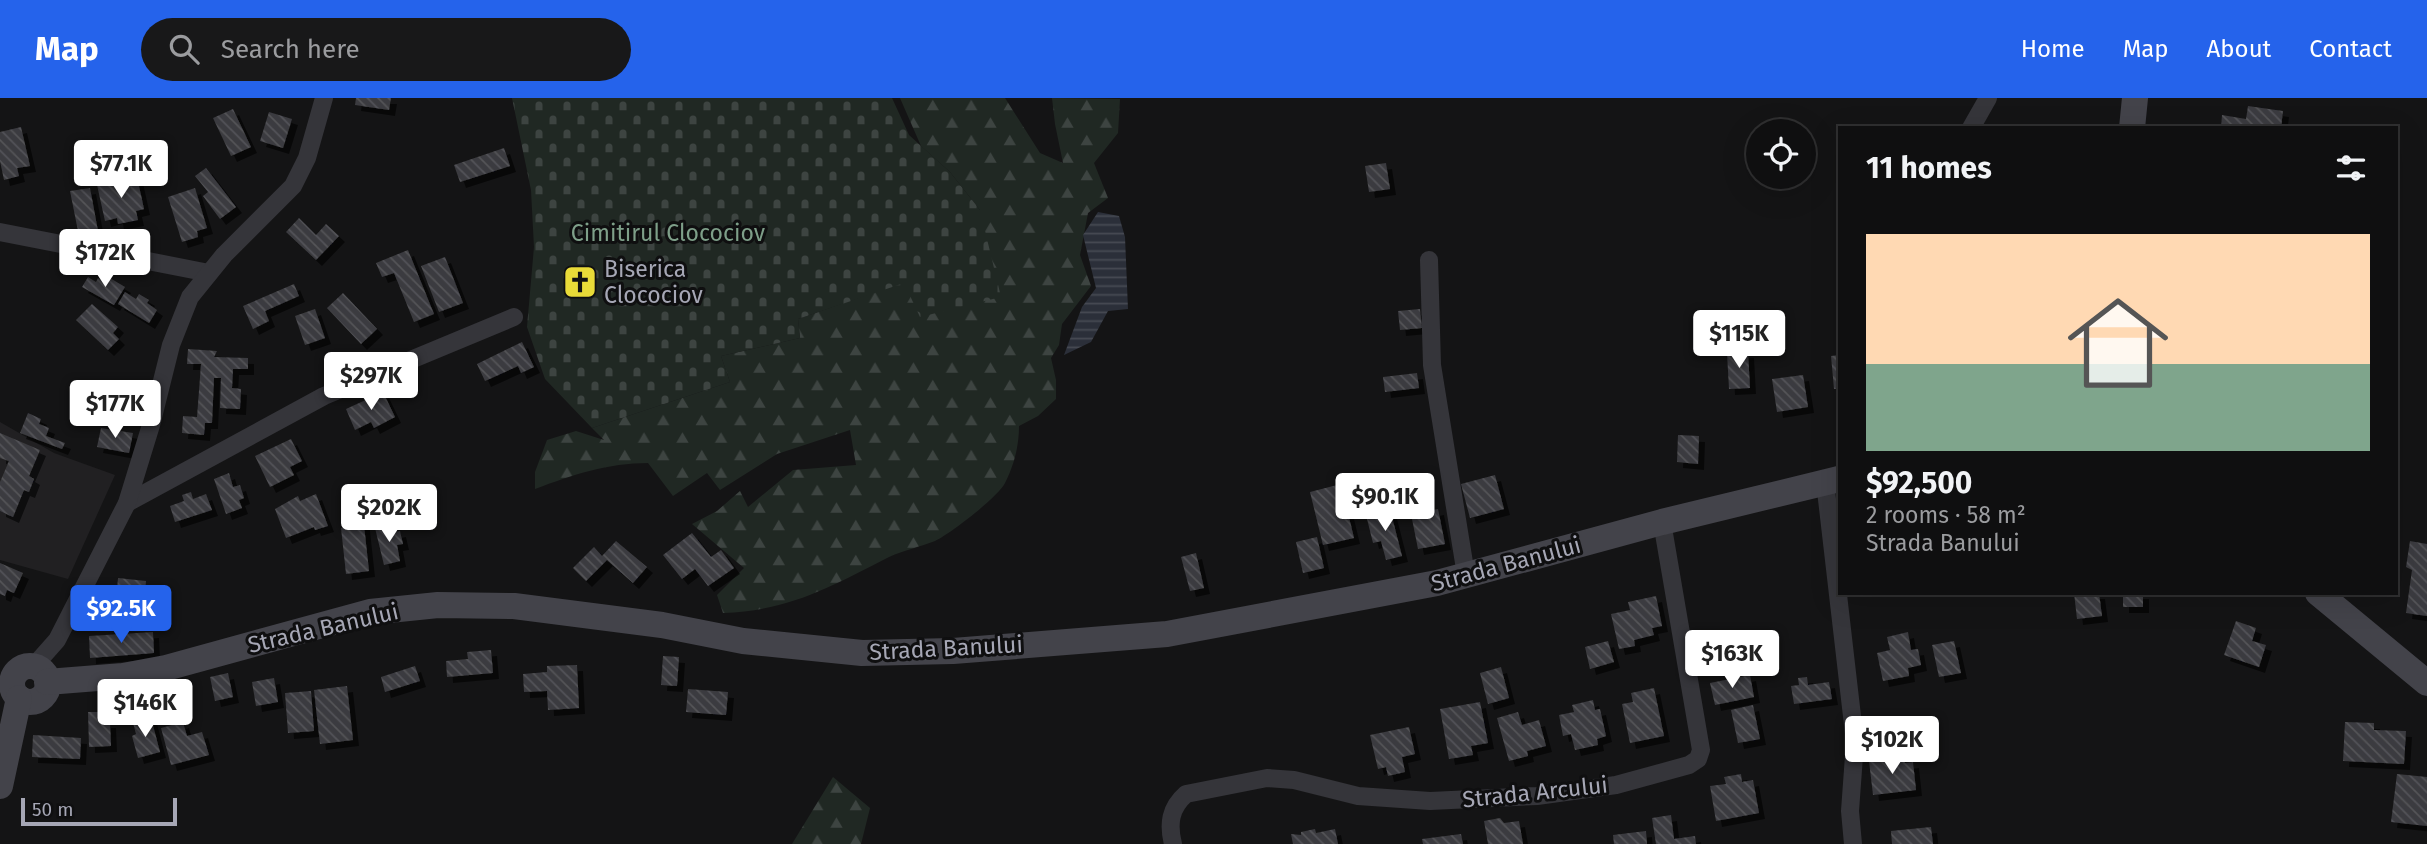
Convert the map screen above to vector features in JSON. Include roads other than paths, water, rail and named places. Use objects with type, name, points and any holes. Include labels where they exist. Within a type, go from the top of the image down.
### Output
[{"type":"street","points":[[0,786],[23,680],[57,640],[127,503],[151,425],[171,345],[190,297],[209,273],[293,186],[307,158],[324,98]]},
{"type":"street","points":[[1973,126],[1988,98]]},
{"type":"street","points":[[2132,126],[2135,98]]},
{"type":"street","points":[[0,232],[209,273]]},
{"type":"street","points":[[1429,260],[1432,365],[1466,575]]},
{"type":"street","points":[[127,503],[324,396],[514,317]]},
{"type":"street","points":[[1832,480],[1838,548]]},
{"type":"street","name":"Strada Banului","points":[[23,680],[122,676],[166,668],[370,612],[438,605],[514,606],[662,625],[743,641],[862,653],[953,651],[1167,634],[1437,583],[1662,522],[1832,480]]},
{"type":"street","name":"Strada Arcului","points":[[1173,844],[1170,815],[1176,802],[1186,794],[1267,778],[1294,780],[1358,796],[1430,802],[1537,796],[1615,785],[1689,765],[1698,760],[1701,750],[1662,522]]},
{"type":"street","points":[[1842,595],[1855,742],[1850,811],[1853,844]]},
{"type":"street","points":[[2320,595],[2427,683]]},
{"type":"place","name":"Biserica Clocociov","points":[[580,282]]},
{"type":"park label","name":"Cimitirul Clocociov","points":[[668,233]]}]
